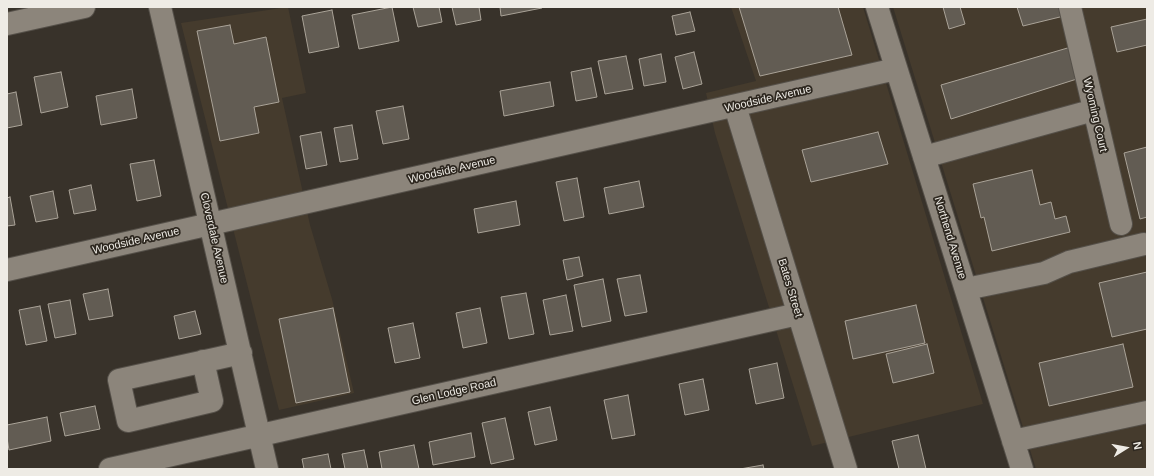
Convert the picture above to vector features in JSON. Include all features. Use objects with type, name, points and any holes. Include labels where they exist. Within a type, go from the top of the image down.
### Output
[{"type":"street","points":[[7,24],[84,7]]},
{"type":"street","name":"Cloverdale Avenue","points":[[160,7],[267,469]]},
{"type":"street","name":"Northend Avenue","points":[[877,7],[1022,469]]},
{"type":"street","name":"Wyoming Court","points":[[1070,7],[1121,224]]},
{"type":"street","name":"Woodside Avenue","points":[[7,270],[896,70]]},
{"type":"street","name":"Bates Street","points":[[735,106],[846,469]]},
{"type":"street","points":[[924,157],[1094,110]]},
{"type":"street","points":[[966,289],[1044,273],[1069,262],[1144,244]]},
{"type":"street","name":"Glen Lodge Road","points":[[110,469],[798,314]]},
{"type":"street","points":[[203,362],[241,353]]},
{"type":"street","points":[[1013,441],[1147,412]]},
{"type":"shaded area","points":[[288,7],[306,93],[282,98],[310,225],[332,299],[354,393],[279,410],[181,23]]},
{"type":"shaded area","points":[[731,7],[863,7],[983,404],[812,446],[715,133],[706,93],[756,81]]},
{"type":"shaded area","points":[[893,7],[1147,7],[1147,469],[1036,469]]},
{"type":"building","points":[[392,7],[399,41],[359,49],[352,15]]},
{"type":"building","points":[[413,7],[439,7],[442,22],[418,27]]},
{"type":"building","points":[[452,7],[479,7],[481,20],[456,25]]},
{"type":"building","points":[[500,7],[541,7],[542,8],[501,16]]},
{"type":"building","points":[[739,7],[838,7],[852,55],[760,76]]},
{"type":"building","points":[[943,7],[960,7],[965,24],[949,29]]},
{"type":"building","points":[[1017,7],[1062,7],[1064,16],[1023,26]]},
{"type":"building","points":[[332,10],[339,47],[309,53],[302,16]]},
{"type":"building","points":[[690,12],[695,31],[676,35],[672,16]]},
{"type":"building","points":[[1147,19],[1147,45],[1117,52],[1111,27]]},
{"type":"building","points":[[230,25],[234,44],[266,37],[279,102],[254,107],[259,133],[220,141],[197,31]]},
{"type":"building","points":[[1071,47],[1080,78],[951,119],[941,85]]},
{"type":"building","points":[[694,52],[702,84],[683,89],[675,57]]},
{"type":"building","points":[[661,54],[666,82],[644,86],[639,59]]},
{"type":"building","points":[[626,56],[633,89],[605,94],[598,61]]},
{"type":"building","points":[[591,68],[597,97],[576,101],[571,72]]},
{"type":"building","points":[[61,72],[68,107],[41,113],[34,77]]},
{"type":"building","points":[[550,82],[554,106],[504,116],[500,91]]},
{"type":"building","points":[[132,89],[137,118],[101,125],[96,96]]},
{"type":"building","points":[[16,92],[22,125],[7,128],[7,94]]},
{"type":"building","points":[[403,106],[409,139],[383,144],[376,111]]},
{"type":"building","points":[[352,125],[358,159],[340,162],[334,128]]},
{"type":"building","points":[[321,132],[327,165],[306,169],[300,136]]},
{"type":"building","points":[[878,132],[888,164],[811,182],[802,150]]},
{"type":"building","points":[[1147,147],[1147,217],[1140,219],[1124,153]]},
{"type":"building","points":[[154,160],[161,196],[137,201],[130,164]]},
{"type":"building","points":[[1032,170],[1040,205],[1051,202],[1055,219],[1066,216],[1070,232],[992,251],[984,217],[981,218],[973,184]]},
{"type":"building","points":[[577,178],[584,217],[564,221],[556,182]]},
{"type":"building","points":[[639,181],[644,207],[609,214],[604,188]]},
{"type":"building","points":[[91,185],[96,210],[74,214],[69,190]]},
{"type":"building","points":[[53,191],[58,218],[36,222],[30,196]]},
{"type":"building","points":[[10,197],[15,225],[7,226],[7,198]]},
{"type":"building","points":[[516,201],[520,225],[478,233],[474,209]]},
{"type":"building","points":[[579,257],[583,276],[567,280],[563,260]]},
{"type":"building","points":[[1147,272],[1147,329],[1112,337],[1099,283]]},
{"type":"building","points":[[640,275],[647,312],[625,316],[617,279]]},
{"type":"building","points":[[603,279],[611,321],[582,327],[574,285]]},
{"type":"building","points":[[108,289],[113,316],[89,320],[83,294]]},
{"type":"building","points":[[526,293],[534,334],[509,339],[501,297]]},
{"type":"building","points":[[566,295],[573,331],[550,335],[543,300]]},
{"type":"building","points":[[70,300],[76,334],[55,338],[48,304]]},
{"type":"building","points":[[916,305],[925,343],[853,359],[845,321]]},
{"type":"building","points":[[40,306],[47,341],[26,345],[19,310]]},
{"type":"building","points":[[333,308],[350,392],[296,403],[279,319]]},
{"type":"building","points":[[480,308],[487,343],[463,348],[456,313]]},
{"type":"building","points":[[195,311],[201,334],[179,339],[174,316]]},
{"type":"building","points":[[413,323],[420,358],[395,363],[388,328]]},
{"type":"building","points":[[927,344],[934,373],[893,383],[886,354]]},
{"type":"building","points":[[1123,344],[1133,387],[1049,406],[1039,363]]},
{"type":"building","points":[[777,363],[784,398],[756,404],[749,369]]},
{"type":"building","points":[[703,379],[709,410],[685,415],[679,384]]},
{"type":"building","points":[[628,395],[635,435],[612,439],[604,400]]},
{"type":"building","points":[[95,406],[100,429],[65,436],[60,413]]},
{"type":"building","points":[[550,407],[557,440],[535,445],[528,412]]},
{"type":"building","points":[[47,417],[51,441],[9,450],[7,425]]},
{"type":"building","points":[[505,418],[514,459],[491,464],[482,423]]},
{"type":"building","points":[[471,433],[475,457],[433,465],[429,442]]},
{"type":"building","points":[[918,435],[926,469],[899,469],[892,441]]},
{"type":"building","points":[[414,445],[419,469],[382,469],[379,452]]},
{"type":"building","points":[[364,450],[368,469],[345,469],[342,454]]},
{"type":"building","points":[[328,454],[331,469],[304,469],[302,459]]},
{"type":"building","points":[[763,465],[764,469],[740,469]]}]
